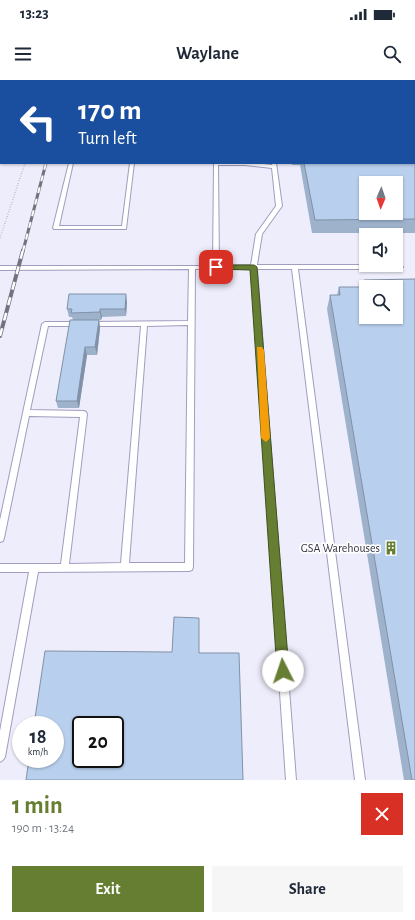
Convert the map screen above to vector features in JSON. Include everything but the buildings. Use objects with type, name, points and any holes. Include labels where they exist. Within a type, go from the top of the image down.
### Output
[{"type":"lane","points":[[71,164],[56,228],[124,228],[132,164]]},
{"type":"lane","points":[[216,267],[216,164],[274,165],[279,206],[259,234],[254,267],[291,780]]},
{"type":"lane","points":[[295,267],[360,780]]},
{"type":"lane","points":[[0,268],[359,267]]},
{"type":"lane","points":[[0,568],[189,567],[192,268]]},
{"type":"lane","points":[[0,538],[45,324],[191,323]]},
{"type":"lane","points":[[125,567],[144,324]]},
{"type":"lane","points":[[26,413],[84,414],[65,567]]},
{"type":"lane","points":[[0,757],[34,569]]},
{"type":"path","points":[[0,238],[25,164]]},
{"type":"railway","points":[[23,251],[46,164]]},
{"type":"railway","points":[[0,336],[23,250]]},
{"type":"slow traffic","points":[[260,350],[266,438]]},
{"type":"place","name":"GSA Warehouses","points":[[391,548]]},
{"type":"route","points":[[216,267],[254,267],[283,671]]}]
